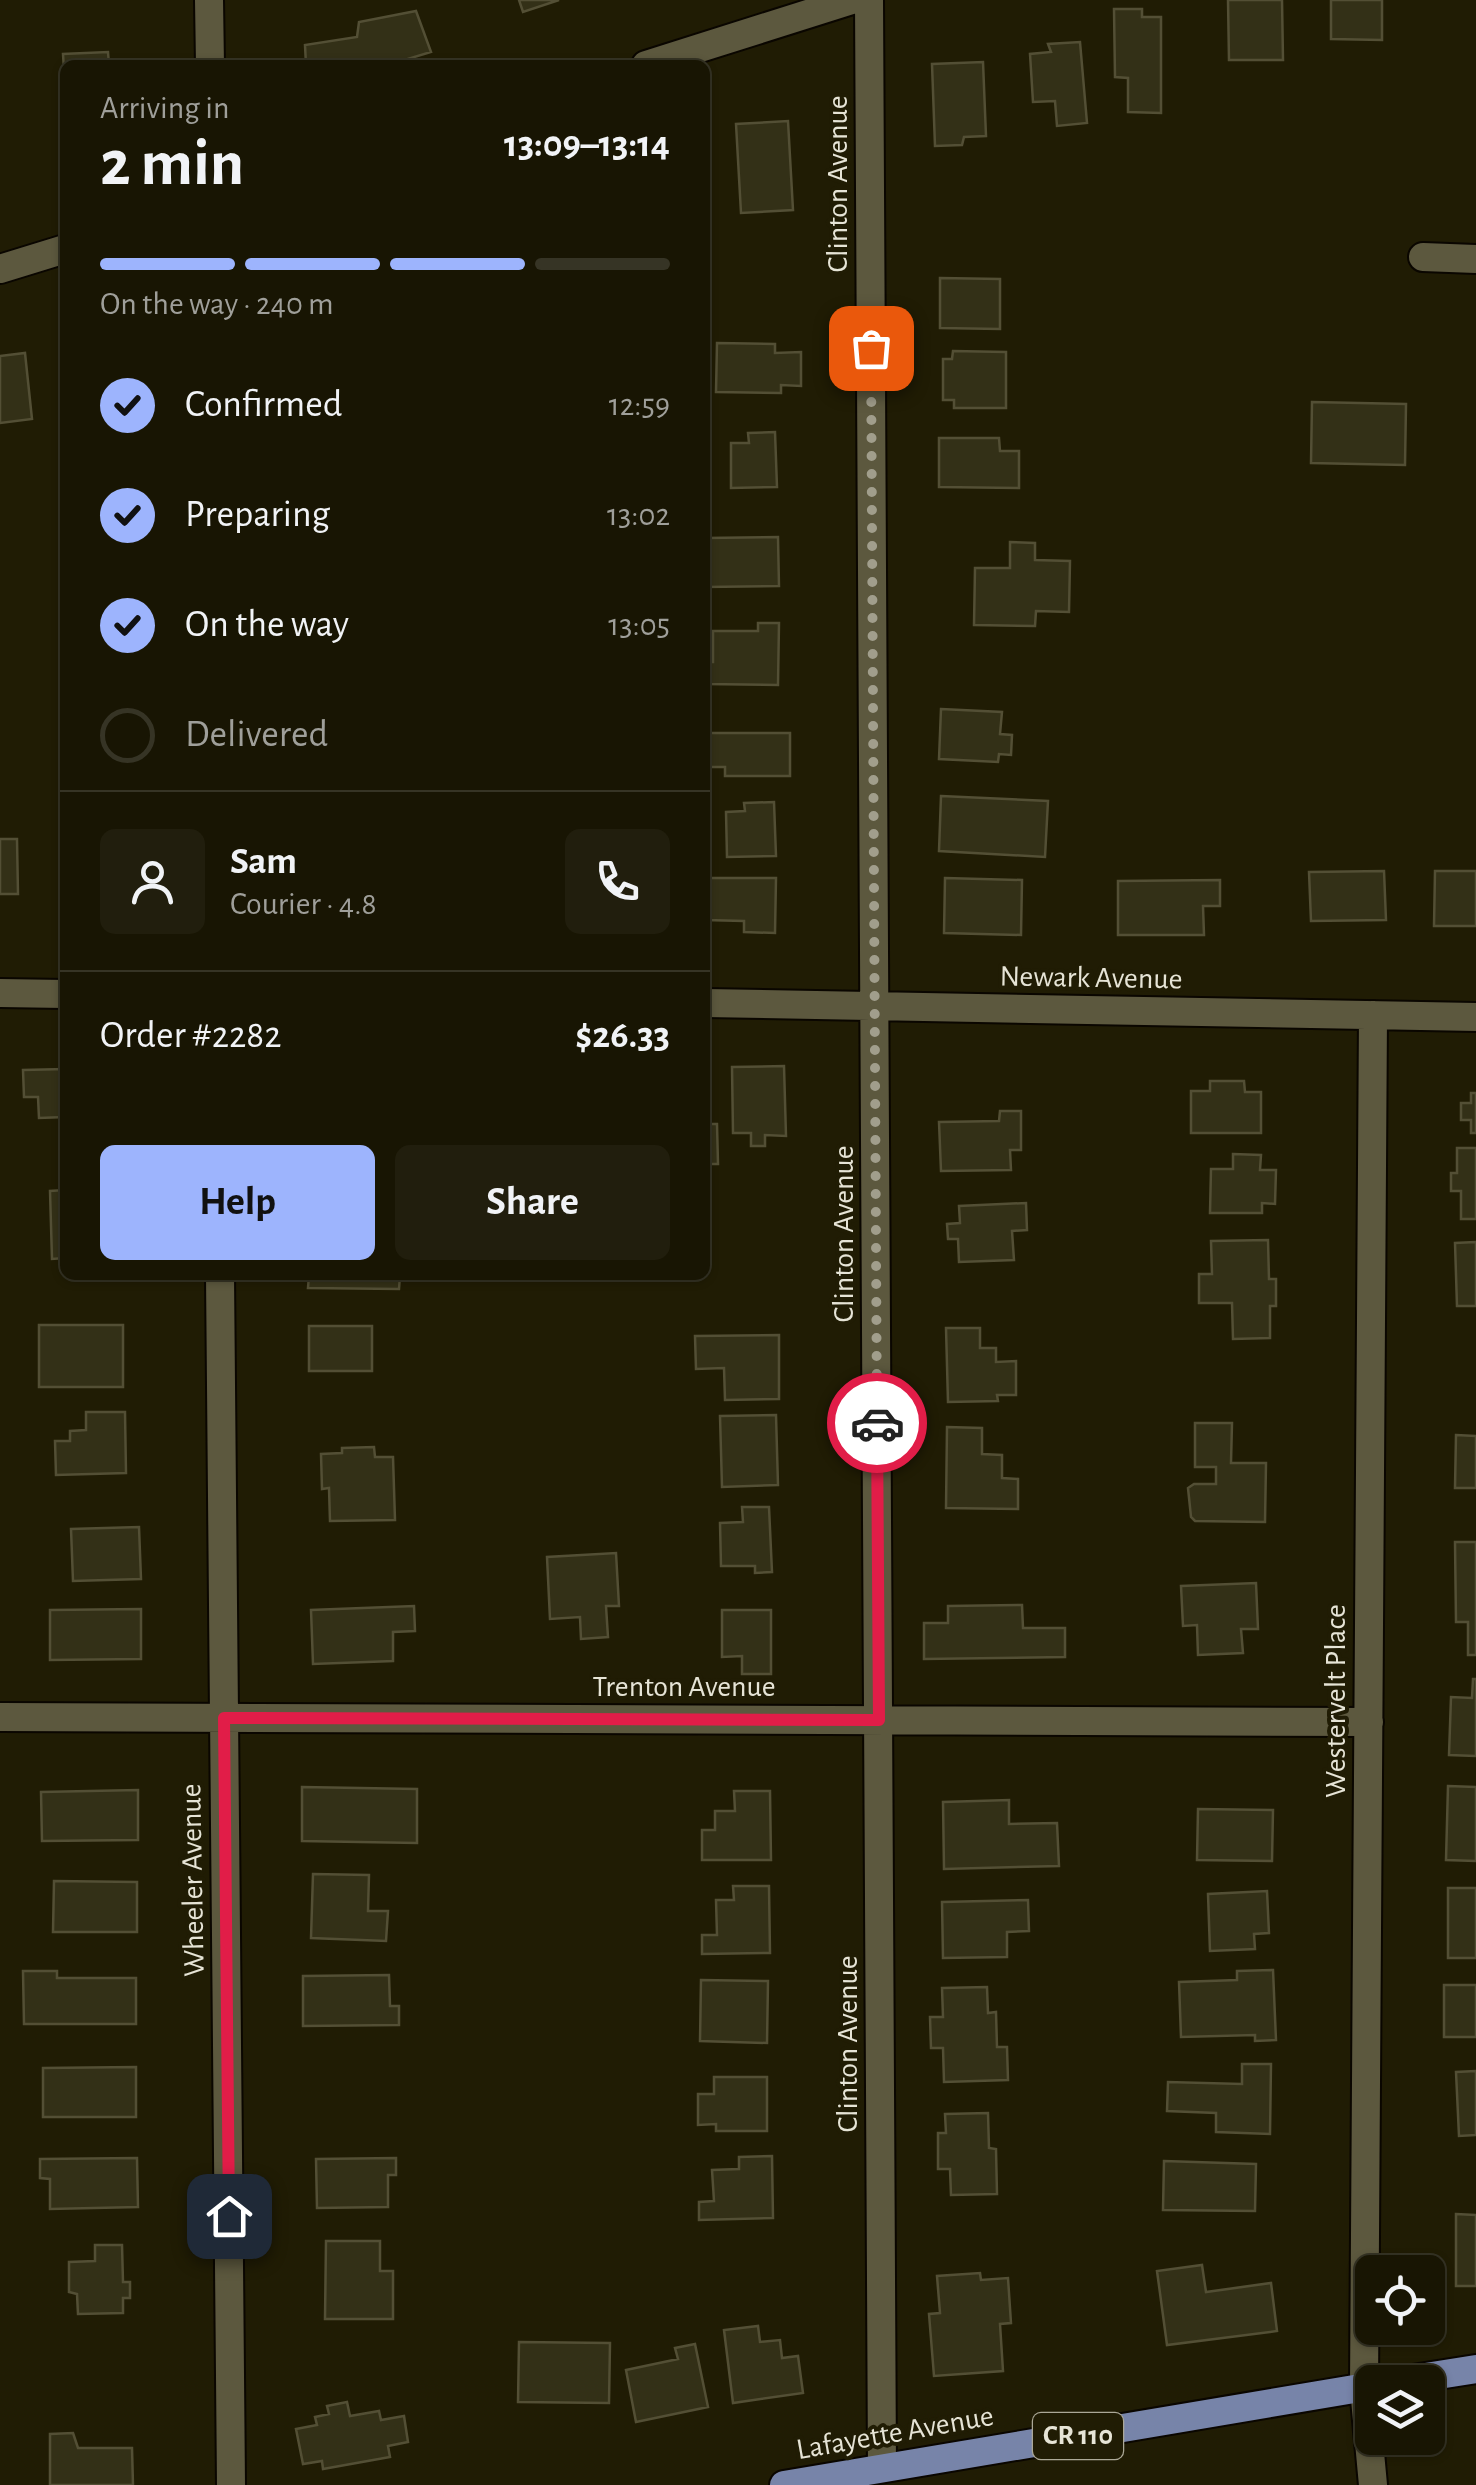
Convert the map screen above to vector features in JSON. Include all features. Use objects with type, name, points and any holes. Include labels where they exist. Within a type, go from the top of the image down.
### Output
[{"type":"main road","points":[[1445,2374],[1476,2369]]},
{"type":"main road","name":"Lafayette Avenue","points":[[784,2485],[902,2472],[1355,2389]]},
{"type":"street","points":[[209,0],[210,60]]},
{"type":"street","points":[[662,60],[852,0]]},
{"type":"street","name":"Clinton Avenue","points":[[869,0],[879,1720],[902,2472]]},
{"type":"street","points":[[0,270],[60,251]]},
{"type":"street","points":[[1423,257],[1476,259]]},
{"type":"street","points":[[0,993],[60,994]]},
{"type":"street","name":"Newark Avenue","points":[[710,1003],[1476,1017]]},
{"type":"street","name":"Westervelt Place","points":[[1368,2365],[1374,1015]]},
{"type":"street","name":"Wheeler Avenue","points":[[220,1280],[231,2485]]},
{"type":"street","name":"Trenton Avenue","points":[[0,1718],[1368,1722]]},
{"type":"street","name":"Westervelt Place","points":[[1371,2455],[1373,2485]]},
{"type":"building","points":[[519,0],[559,0],[523,12]]},
{"type":"building","points":[[1228,0],[1282,0],[1283,60],[1229,60]]},
{"type":"building","points":[[1331,0],[1382,0],[1382,40],[1331,39]]},
{"type":"building","points":[[1114,9],[1142,9],[1142,17],[1161,17],[1161,113],[1128,112],[1128,78],[1115,77]]},
{"type":"building","points":[[416,11],[431,52],[405,60],[306,60],[305,45],[357,37],[359,22]]},
{"type":"building","points":[[1080,42],[1087,123],[1057,126],[1055,101],[1033,102],[1030,54],[1051,52],[1048,44]]},
{"type":"building","points":[[108,52],[109,60],[63,60],[63,54]]},
{"type":"building","points":[[983,62],[986,136],[964,137],[962,145],[935,146],[932,64]]},
{"type":"building","points":[[788,121],[793,210],[741,213],[736,124]]},
{"type":"building","points":[[940,278],[1000,279],[1000,329],[940,328]]},
{"type":"building","points":[[717,343],[775,344],[775,353],[801,352],[801,386],[781,385],[781,393],[716,392]]},
{"type":"building","points":[[953,351],[1006,352],[1006,408],[954,408],[954,400],[943,400],[943,359],[952,359]]},
{"type":"building","points":[[25,353],[32,419],[0,423],[0,356]]},
{"type":"building","points":[[1312,402],[1406,404],[1405,465],[1311,463]]},
{"type":"building","points":[[775,432],[777,487],[731,488],[731,443],[749,443],[748,433]]},
{"type":"building","points":[[939,438],[999,438],[1000,451],[1019,451],[1019,488],[939,487]]},
{"type":"building","points":[[778,537],[779,586],[710,587],[710,538]]},
{"type":"building","points":[[1010,542],[1035,543],[1035,560],[1070,561],[1069,612],[1036,611],[1035,626],[974,625],[975,568],[1010,568]]},
{"type":"building","points":[[758,623],[779,623],[778,685],[710,684],[713,631],[758,631]]},
{"type":"building","points":[[941,709],[1002,712],[1000,734],[1012,735],[1011,755],[999,754],[998,762],[939,759]]},
{"type":"building","points":[[710,733],[790,733],[790,776],[725,776],[725,767],[710,767]]},
{"type":"building","points":[[941,796],[1048,801],[1045,857],[939,851]]},
{"type":"building","points":[[774,802],[776,856],[727,857],[726,812],[745,811],[744,803]]},
{"type":"building","points":[[0,839],[17,839],[18,894],[0,894]]},
{"type":"building","points":[[1384,871],[1386,920],[1311,921],[1309,872]]},
{"type":"building","points":[[1435,871],[1476,871],[1476,926],[1434,926]]},
{"type":"building","points":[[710,878],[776,878],[775,933],[744,932],[744,921],[710,920]]},
{"type":"building","points":[[945,878],[1022,880],[1021,935],[944,933]]},
{"type":"building","points":[[1220,880],[1220,906],[1203,906],[1204,935],[1118,935],[1118,881]]},
{"type":"building","points":[[784,1066],[786,1136],[765,1135],[765,1146],[751,1146],[751,1133],[733,1133],[732,1067]]},
{"type":"building","points":[[60,1069],[60,1117],[39,1118],[38,1097],[24,1097],[23,1070]]},
{"type":"building","points":[[1210,1081],[1244,1081],[1245,1092],[1261,1092],[1261,1133],[1191,1133],[1191,1091],[1210,1091]]},
{"type":"building","points":[[1471,1093],[1476,1093],[1476,1133],[1471,1133],[1471,1120],[1461,1120],[1461,1103],[1471,1103]]},
{"type":"building","points":[[1000,1111],[1021,1111],[1021,1150],[1010,1150],[1011,1170],[941,1171],[939,1122],[999,1121]]},
{"type":"building","points":[[710,1124],[717,1124],[718,1164],[710,1164]]},
{"type":"building","points":[[1457,1148],[1476,1148],[1476,1219],[1461,1219],[1461,1191],[1451,1191],[1451,1173],[1457,1173]]},
{"type":"building","points":[[1233,1154],[1261,1155],[1260,1170],[1276,1170],[1275,1204],[1262,1203],[1262,1213],[1210,1213],[1211,1169],[1233,1169]]},
{"type":"building","points":[[60,1190],[60,1258],[52,1259],[50,1191]]},
{"type":"building","points":[[1026,1203],[1027,1230],[1012,1231],[1014,1260],[959,1262],[958,1239],[948,1239],[947,1224],[960,1223],[959,1206]]},
{"type":"building","points":[[1268,1240],[1269,1279],[1276,1279],[1276,1306],[1270,1306],[1270,1338],[1233,1339],[1232,1303],[1199,1303],[1199,1274],[1212,1274],[1211,1241]]},
{"type":"building","points":[[1476,1242],[1476,1306],[1457,1306],[1455,1243]]},
{"type":"building","points":[[309,1280],[400,1280],[399,1289],[308,1288]]},
{"type":"building","points":[[39,1325],[123,1325],[123,1387],[39,1387]]},
{"type":"building","points":[[309,1326],[372,1326],[372,1371],[309,1371]]},
{"type":"building","points":[[946,1328],[980,1328],[980,1348],[996,1348],[996,1362],[1016,1361],[1016,1395],[997,1395],[998,1401],[948,1402]]},
{"type":"building","points":[[779,1335],[779,1399],[725,1400],[724,1368],[696,1369],[695,1336]]},
{"type":"building","points":[[86,1412],[125,1412],[126,1473],[56,1475],[55,1441],[70,1441],[70,1431],[86,1430]]},
{"type":"building","points":[[776,1415],[778,1485],[722,1487],[720,1416]]},
{"type":"building","points":[[1195,1423],[1232,1423],[1231,1463],[1266,1463],[1265,1522],[1195,1521],[1191,1517],[1188,1488],[1194,1484],[1216,1484],[1216,1467],[1195,1467]]},
{"type":"building","points":[[947,1427],[982,1428],[982,1454],[1002,1455],[1002,1478],[1018,1479],[1018,1509],[946,1508]]},
{"type":"building","points":[[1456,1435],[1476,1436],[1476,1488],[1455,1488]]},
{"type":"building","points":[[374,1447],[375,1457],[393,1457],[395,1520],[330,1521],[329,1488],[322,1489],[321,1454],[342,1453],[342,1448]]},
{"type":"building","points":[[742,1507],[769,1507],[772,1572],[755,1573],[755,1566],[721,1566],[720,1523],[743,1522]]},
{"type":"building","points":[[139,1527],[141,1579],[73,1581],[71,1529]]},
{"type":"building","points":[[1455,1542],[1476,1542],[1476,1655],[1468,1655],[1468,1622],[1456,1622]]},
{"type":"building","points":[[616,1553],[619,1606],[606,1606],[608,1637],[581,1639],[580,1617],[550,1619],[547,1557]]},
{"type":"building","points":[[1256,1583],[1258,1629],[1241,1629],[1243,1653],[1198,1655],[1197,1625],[1183,1626],[1181,1586]]},
{"type":"building","points":[[1022,1605],[1023,1628],[1065,1628],[1065,1657],[924,1659],[924,1623],[948,1623],[948,1606]]},
{"type":"building","points":[[414,1606],[415,1631],[393,1632],[393,1661],[313,1664],[311,1610]]},
{"type":"building","points":[[141,1609],[141,1659],[50,1660],[50,1610]]},
{"type":"building","points":[[722,1610],[771,1610],[771,1674],[742,1674],[742,1656],[722,1657]]},
{"type":"building","points":[[1473,1679],[1476,1756],[1449,1755],[1451,1697],[1472,1698]]},
{"type":"building","points":[[1448,1786],[1476,1787],[1476,1861],[1446,1860]]},
{"type":"building","points":[[302,1787],[417,1789],[417,1843],[302,1841]]},
{"type":"building","points":[[138,1790],[138,1840],[42,1841],[41,1792]]},
{"type":"building","points":[[734,1791],[770,1791],[771,1860],[702,1860],[702,1830],[715,1830],[715,1811],[735,1811]]},
{"type":"building","points":[[1009,1800],[1009,1824],[1057,1823],[1059,1866],[944,1869],[943,1802]]},
{"type":"building","points":[[1198,1809],[1273,1810],[1272,1861],[1197,1860]]},
{"type":"building","points":[[313,1874],[369,1875],[368,1911],[388,1911],[386,1941],[311,1938]]},
{"type":"building","points":[[54,1881],[137,1882],[137,1932],[53,1932]]},
{"type":"building","points":[[733,1886],[769,1886],[770,1953],[702,1954],[702,1935],[717,1935],[716,1900],[734,1900]]},
{"type":"building","points":[[1448,1888],[1476,1888],[1476,1958],[1448,1958]]},
{"type":"building","points":[[1267,1891],[1269,1933],[1254,1934],[1255,1949],[1210,1951],[1208,1894]]},
{"type":"building","points":[[1028,1900],[1029,1931],[1007,1932],[1007,1957],[943,1958],[942,1902]]},
{"type":"building","points":[[1273,1970],[1276,2040],[1255,2041],[1255,2035],[1181,2037],[1179,1982],[1237,1980],[1237,1971]]},
{"type":"building","points":[[23,1971],[57,1971],[57,1978],[136,1978],[136,2024],[24,2024]]},
{"type":"building","points":[[389,1975],[390,2006],[399,2006],[399,2025],[303,2026],[303,1976]]},
{"type":"building","points":[[701,1980],[768,1981],[767,2043],[700,2041]]},
{"type":"building","points":[[1444,1985],[1476,1985],[1476,2037],[1444,2037]]},
{"type":"building","points":[[987,1987],[988,2013],[996,2012],[997,2047],[1007,2047],[1008,2080],[944,2082],[943,2048],[931,2048],[930,2017],[943,2017],[942,1988]]},
{"type":"building","points":[[1242,2064],[1271,2064],[1270,2134],[1216,2132],[1216,2113],[1167,2111],[1168,2082],[1242,2084]]},
{"type":"building","points":[[136,2067],[136,2117],[43,2117],[43,2068]]},
{"type":"building","points":[[1476,2071],[1476,2135],[1459,2136],[1456,2072]]},
{"type":"building","points":[[714,2077],[767,2077],[767,2131],[716,2131],[716,2124],[698,2125],[698,2094],[714,2094]]},
{"type":"building","points":[[988,2113],[989,2148],[996,2149],[997,2194],[951,2195],[950,2169],[938,2169],[938,2133],[946,2133],[945,2114]]},
{"type":"building","points":[[772,2156],[773,2218],[699,2220],[699,2202],[714,2201],[712,2170],[739,2169],[739,2157]]},
{"type":"building","points":[[137,2158],[138,2207],[50,2209],[50,2179],[40,2178],[40,2159]]},
{"type":"building","points":[[396,2158],[396,2175],[388,2175],[388,2207],[317,2208],[316,2159]]},
{"type":"building","points":[[1164,2161],[1256,2164],[1255,2211],[1163,2210]]},
{"type":"building","points":[[1456,2214],[1476,2215],[1476,2286],[1456,2286]]},
{"type":"building","points":[[326,2241],[380,2241],[380,2271],[393,2271],[393,2319],[325,2319]]},
{"type":"building","points":[[95,2245],[122,2245],[123,2282],[130,2282],[130,2298],[123,2298],[123,2313],[78,2314],[77,2294],[69,2292],[69,2262],[95,2261]]},
{"type":"building","points":[[1202,2265],[1206,2292],[1271,2283],[1277,2331],[1167,2345],[1157,2271]]},
{"type":"building","points":[[980,2273],[981,2280],[1008,2278],[1011,2323],[1000,2324],[1003,2371],[934,2376],[929,2314],[940,2313],[937,2276]]},
{"type":"building","points":[[758,2326],[760,2342],[780,2340],[782,2358],[798,2356],[803,2393],[733,2403],[724,2330]]},
{"type":"building","points":[[519,2342],[610,2343],[609,2403],[518,2402]]},
{"type":"building","points":[[695,2344],[708,2407],[636,2422],[626,2370],[678,2359],[675,2348]]},
{"type":"building","points":[[347,2402],[350,2416],[379,2411],[381,2420],[404,2416],[408,2442],[388,2446],[390,2457],[323,2469],[322,2461],[303,2464],[296,2429],[317,2425],[315,2417],[329,2414],[327,2406]]},
{"type":"building","points":[[73,2433],[78,2448],[132,2448],[133,2485],[50,2485],[50,2434]]},
{"type":"way so far","points":[[871,348],[877,1423]]},
{"type":"route","points":[[229,2216],[224,1718],[879,1720],[877,1423]]}]
